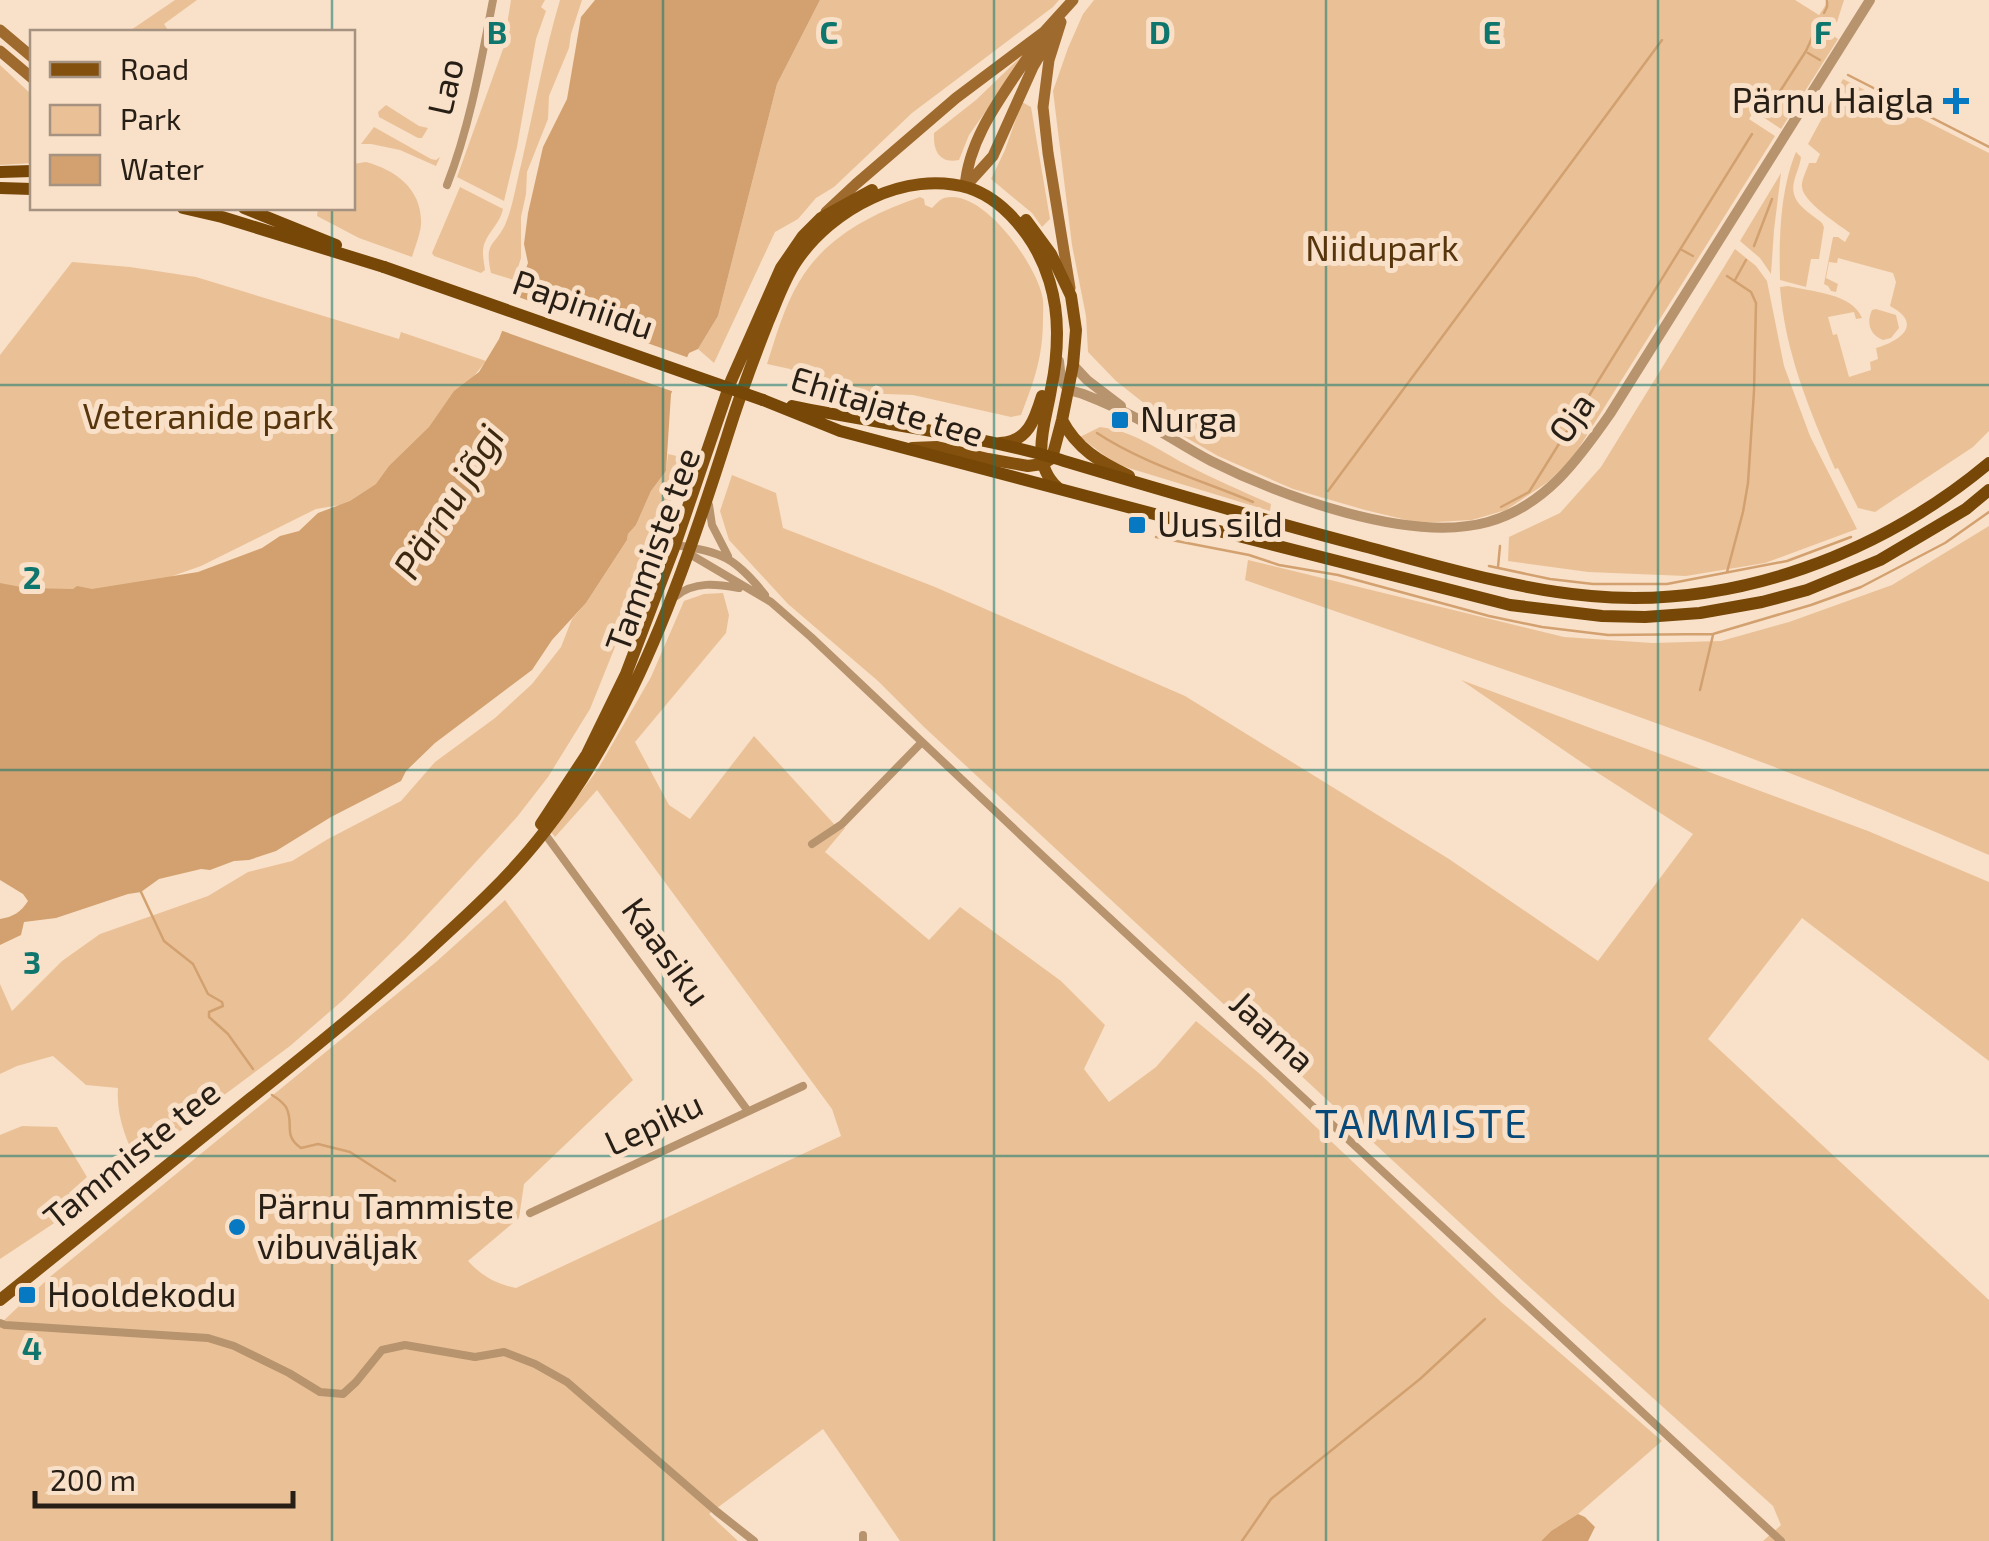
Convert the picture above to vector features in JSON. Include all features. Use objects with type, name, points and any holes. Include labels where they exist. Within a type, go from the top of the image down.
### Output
[{"type":"highway","points":[[0,172],[30,171]]},
{"type":"highway","points":[[0,188],[30,188]]},
{"type":"highway","name":"Papiniidu","points":[[192,210],[384,266],[763,400]]},
{"type":"highway","name":"Papiniidu","points":[[253,210],[384,266]]},
{"type":"highway","name":"Ehitajate tee","points":[[763,400],[996,443],[1444,568],[1593,596],[1674,595],[1762,581],[1802,570],[1906,522],[1952,494],[1989,463]]},
{"type":"highway","name":"Ehitajate tee","points":[[763,400],[840,431],[1510,605],[1602,616],[1645,617],[1722,610],[1806,590],[1880,560],[1950,519],[1989,490]]},
{"type":"main road","points":[[967,182],[993,156],[1040,54],[1074,0]]},
{"type":"main road","points":[[821,218],[956,98],[1044,32],[1074,0]]},
{"type":"main road","points":[[1048,153],[1045,82],[1061,22]]},
{"type":"main road","points":[[0,30],[30,55]]},
{"type":"main road","points":[[967,182],[968,158],[973,147],[1044,32]]},
{"type":"main road","points":[[0,51],[30,76]]},
{"type":"main road","points":[[912,448],[937,447],[1028,466],[1045,459],[1062,420],[1076,330],[1048,153],[1034,101],[1020,95],[1000,101]]},
{"type":"main road","points":[[821,218],[893,182],[936,176],[967,182],[1002,197],[1027,221],[1051,254],[1071,296]]},
{"type":"main road","points":[[967,182],[1016,220],[1036,250],[1052,289],[1056,345],[1041,438],[1047,479],[1057,488]]},
{"type":"main road","name":"Tammiste tee","points":[[542,830],[587,754],[684,548],[709,491],[739,398],[785,281],[811,242],[846,214],[885,193],[923,184],[967,182]]},
{"type":"main road","name":"Tammiste tee","points":[[0,1300],[394,980],[542,830],[599,752],[627,700],[664,612],[731,381],[791,252],[821,218]]},
{"type":"main road","points":[[996,443],[1013,442],[1026,433],[1038,411],[1056,345]]},
{"type":"main road","points":[[1062,420],[1072,439],[1131,478],[1242,508],[1254,518]]},
{"type":"street","name":"Lao","points":[[446,185],[476,88],[493,0]]},
{"type":"street","name":"Oja","points":[[1068,389],[1138,419],[1210,461],[1319,504],[1428,528],[1490,522],[1527,504],[1558,482],[1579,458],[1870,0]]},
{"type":"street","points":[[1056,345],[1061,378],[1068,389]]},
{"type":"street","name":"Oja","points":[[1073,365],[1138,419]]},
{"type":"street","name":"Jaama","points":[[709,491],[712,525],[724,552],[771,602]]},
{"type":"street","name":"Jaama","points":[[684,548],[713,552],[731,560]]},
{"type":"street","name":"Jaama","points":[[684,548],[771,602],[811,637],[1781,1541]]},
{"type":"street","name":"Jaama","points":[[664,612],[681,592],[701,584],[751,590]]},
{"type":"street","points":[[812,844],[842,824],[922,742]]},
{"type":"street","name":"Kaasiku","points":[[542,830],[748,1111]]},
{"type":"street","name":"Lepiku","points":[[530,1213],[802,1086]]},
{"type":"street","points":[[0,1323],[208,1338],[290,1373],[320,1392],[342,1394],[382,1350],[406,1345],[475,1357],[504,1352],[567,1382],[754,1541]]},
{"type":"green space","points":[[175,0],[197,0],[164,24],[168,30],[131,30]]},
{"type":"green space","points":[[511,0],[545,0],[541,7],[546,11],[536,39],[504,201],[457,177],[503,49]]},
{"type":"green space","points":[[560,0],[582,0],[569,48],[549,96],[548,119],[527,172],[521,258],[514,280],[491,273],[489,250],[510,211]]},
{"type":"green space","points":[[820,0],[1059,0],[912,113],[834,187],[816,198],[798,219],[775,232],[714,363],[698,349],[718,316],[777,84]]},
{"type":"green space","name":"Niidupark","points":[[1094,0],[1795,0],[1819,15],[1829,0],[1844,0],[1837,22],[1827,22],[1822,28],[1838,39],[1781,129],[1754,111],[1749,119],[1775,136],[1570,462],[1506,510],[1472,520],[1419,523],[1293,489],[1218,456],[1164,425],[1164,419],[1116,381],[1088,352],[1053,91],[1083,14]]},
{"type":"green space","points":[[1031,47],[969,135],[959,160],[942,158],[936,150],[934,133],[976,100]]},
{"type":"green space","points":[[0,65],[30,93],[30,163],[0,165]]},
{"type":"green space","points":[[1843,79],[1989,153],[1989,431],[1973,447],[1875,512],[1858,508],[1825,447],[1793,357],[1780,287],[1841,298],[1857,310],[1862,318],[1856,319],[1854,312],[1828,317],[1849,377],[1871,370],[1870,362],[1878,359],[1876,348],[1900,336],[1907,325],[1906,319],[1890,306],[1896,282],[1893,273],[1838,258],[1837,263],[1829,262],[1826,278],[1838,284],[1836,292],[1824,284],[1833,237],[1845,242],[1850,233],[1814,206],[1802,184],[1809,163],[1816,163],[1820,154],[1808,144]]},
{"type":"green space","points":[[1022,102],[1031,107],[1050,219],[1042,227],[1032,213],[991,179]]},
{"type":"green space","points":[[386,105],[428,128],[422,138],[379,117],[378,112]]},
{"type":"green space","points":[[374,127],[431,159],[440,157],[436,166],[400,150],[361,144]]},
{"type":"green space","points":[[1796,152],[1801,157],[1794,196],[1824,227],[1819,259],[1811,259],[1806,287],[1780,280],[1784,198]]},
{"type":"green space","points":[[366,162],[388,170],[412,192],[421,225],[412,257],[359,238],[317,216],[318,210],[355,210],[355,164]]},
{"type":"green space","points":[[1781,173],[1774,230],[1771,274],[1740,241]]},
{"type":"green space","points":[[460,187],[503,209],[484,245],[485,270],[481,273],[432,253]]},
{"type":"green space","points":[[920,197],[932,208],[944,198],[959,198],[990,215],[1018,247],[1037,281],[1043,303],[1042,344],[1021,415],[1011,417],[913,395],[830,392],[790,369],[767,364],[794,292],[822,252],[868,219]]},
{"type":"green space","points":[[1735,249],[1767,281],[1784,366],[1810,436],[1857,529],[1765,563],[1686,576],[1588,572],[1508,561],[1509,537],[1560,513],[1601,467]]},
{"type":"green space","name":"Veteranide park","points":[[72,262],[196,277],[399,339],[401,332],[486,361],[365,501],[316,509],[201,566],[130,591],[0,588],[0,355]]},
{"type":"green space","points":[[1876,309],[1896,315],[1899,328],[1891,338],[1883,340],[1872,332],[1869,319]]},
{"type":"green space","points":[[1100,427],[1144,441],[1271,504],[1270,511],[1122,466],[1080,437]]},
{"type":"green space","points":[[668,454],[681,457],[679,478],[590,709],[548,777],[517,817],[342,1001],[140,1166],[123,1128],[118,1088],[86,1085],[53,1056],[0,1074],[0,984],[12,1011],[62,961],[100,934],[208,896],[248,872],[292,861],[401,801],[435,762],[495,718],[532,684],[561,647],[572,619],[636,525],[651,491],[666,471]]},
{"type":"green space","points":[[732,475],[776,493],[783,528],[935,587],[1185,696],[1449,859],[1598,961],[1693,834],[1461,680],[1868,831],[1989,882],[1989,1061],[1802,918],[1708,1039],[1989,1300],[1989,1541],[1763,1541],[1781,1525],[1773,1506],[1524,1282],[878,681],[788,604],[729,540],[720,511]]},
{"type":"green space","points":[[1989,526],[1989,855],[1713,744],[1245,580],[1248,560],[1564,637],[1652,643],[1721,641],[1789,622],[1892,585]]},
{"type":"green space","points":[[723,593],[729,615],[726,633],[635,742],[669,805],[690,819],[754,736],[834,824],[845,828],[825,852],[929,940],[960,907],[1061,981],[1105,1025],[1084,1069],[1109,1102],[1156,1067],[1196,1021],[1260,1074],[1501,1302],[1662,1441],[1541,1541],[900,1541],[823,1429],[709,1514],[738,1541],[0,1541],[0,1324],[51,1276],[436,962],[505,900],[633,1080],[524,1184],[519,1218],[468,1261],[484,1275],[516,1288],[841,1136],[832,1109],[597,790],[555,837],[551,832],[598,769],[651,677],[684,601]]},
{"type":"green space","points":[[22,1126],[57,1127],[87,1177],[69,1193],[80,1206],[0,1259],[0,1135]]},
{"type":"water","name":"Pärnu jõgi","points":[[595,0],[820,0],[777,84],[718,316],[698,349],[689,353],[671,394],[666,471],[651,491],[627,540],[586,603],[552,640],[532,670],[435,743],[401,781],[276,851],[210,870],[159,879],[141,892],[56,918],[24,922],[21,935],[0,945],[0,919],[16,913],[28,901],[0,880],[0,583],[26,588],[92,589],[198,572],[299,531],[318,513],[350,501],[376,484],[429,427],[454,391],[479,372],[499,339],[528,263],[524,244],[528,213],[543,147],[567,99],[581,17]]},
{"type":"water","points":[[161,1279],[166,1279],[182,1308],[162,1311],[142,1307],[142,1299]]},
{"type":"water","points":[[1578,1514],[1595,1527],[1588,1541],[1541,1541],[1551,1531]]},
{"type":"pier","points":[[510,294],[692,359],[677,393],[497,329]]},
{"type":"waterway","points":[[1824,13],[1827,0]]},
{"type":"waterway","points":[[1766,113],[1816,29]]},
{"type":"waterway","points":[[1328,491],[1662,40]]},
{"type":"waterway","points":[[1808,53],[1820,60]]},
{"type":"waterway","points":[[1848,75],[1989,147]]},
{"type":"waterway","points":[[1501,507],[1529,492],[1752,134]]},
{"type":"waterway","points":[[1754,246],[1772,199]]},
{"type":"waterway","points":[[1682,250],[1693,256]]},
{"type":"waterway","points":[[1735,280],[1746,260]]},
{"type":"waterway","points":[[1727,276],[1751,292],[1756,303],[1748,483],[1727,572]]},
{"type":"waterway","points":[[1097,433],[1153,463],[1253,502]]},
{"type":"waterway","points":[[1156,537],[1338,575],[1542,627],[1608,635],[1713,634],[1861,587],[1945,543],[1989,512]]},
{"type":"waterway","points":[[1489,566],[1593,584],[1667,584],[1787,561],[1851,537]]},
{"type":"waterway","points":[[1498,567],[1500,546]]},
{"type":"waterway","points":[[1700,690],[1713,635]]},
{"type":"waterway","points":[[141,892],[164,941],[193,964],[208,994],[222,1002],[223,1006],[209,1012],[209,1017],[228,1034],[253,1069]]},
{"type":"waterway","points":[[272,1095],[286,1107],[290,1134],[301,1148],[318,1144],[350,1152],[395,1181]]},
{"type":"waterway","points":[[1242,1541],[1271,1499],[1420,1379],[1485,1319]]},
{"type":"place","name":"Pärnu Haigla","points":[[1956,101]]},
{"type":"place","name":"Nurga","points":[[1120,420]]},
{"type":"place","name":"Uus sild","points":[[1137,525]]},
{"type":"place","name":"Pärnu Tammiste vibuväljak","points":[[237,1227]]},
{"type":"place","name":"Hooldekodu","points":[[27,1295]]},
{"type":"district","name":"TAMMISTE","points":[[1422,1124]]}]
